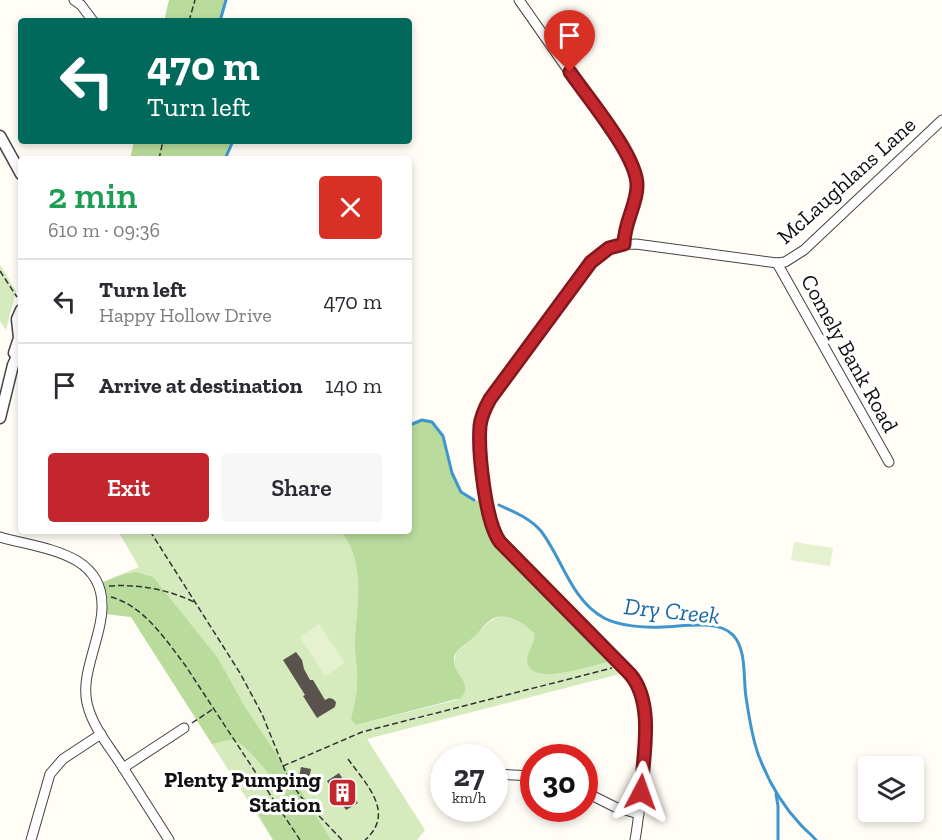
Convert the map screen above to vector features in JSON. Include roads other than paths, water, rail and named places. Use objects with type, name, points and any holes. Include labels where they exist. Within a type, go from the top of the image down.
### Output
[{"type":"street","points":[[74,0],[91,18]]},
{"type":"street","points":[[519,0],[631,160],[638,186],[624,230],[624,244],[609,248],[583,271],[497,388],[485,408],[480,425],[488,517],[497,539],[638,684],[644,706],[644,746],[635,840]]},
{"type":"street","name":"McLaughlans Lane","points":[[624,244],[777,263],[785,262],[804,250],[942,120]]},
{"type":"street","points":[[0,136],[18,169]]},
{"type":"street","name":"Comely Bank Road","points":[[777,263],[889,462]]},
{"type":"street","points":[[0,418],[18,338]]},
{"type":"street","points":[[13,365],[18,354]]},
{"type":"street","points":[[0,539],[72,557],[87,568],[100,591],[102,610],[86,688],[88,708],[101,734],[169,840]]},
{"type":"street","points":[[123,768],[184,728]]},
{"type":"street","points":[[32,840],[50,774],[63,759],[101,734]]},
{"type":"street","points":[[598,798],[615,807],[639,814]]},
{"type":"waterway","name":"Dry Creek","points":[[221,18],[226,0]]},
{"type":"waterway","name":"Dry Creek","points":[[226,156],[232,144]]},
{"type":"waterway","name":"Dry Creek","points":[[412,424],[422,420],[432,422],[443,436],[452,473],[461,492],[474,500]]},
{"type":"waterway","name":"Dry Creek","points":[[499,505],[537,526],[549,542],[568,579],[583,601],[604,618],[624,625],[640,627],[709,625],[726,630],[733,635],[741,648],[750,720],[760,759],[782,802],[816,840]]},
{"type":"waterway","name":"Dry Creek","points":[[776,794],[778,840]]},
{"type":"place","name":"Plenty Pumping Station","points":[[342,792]]}]
